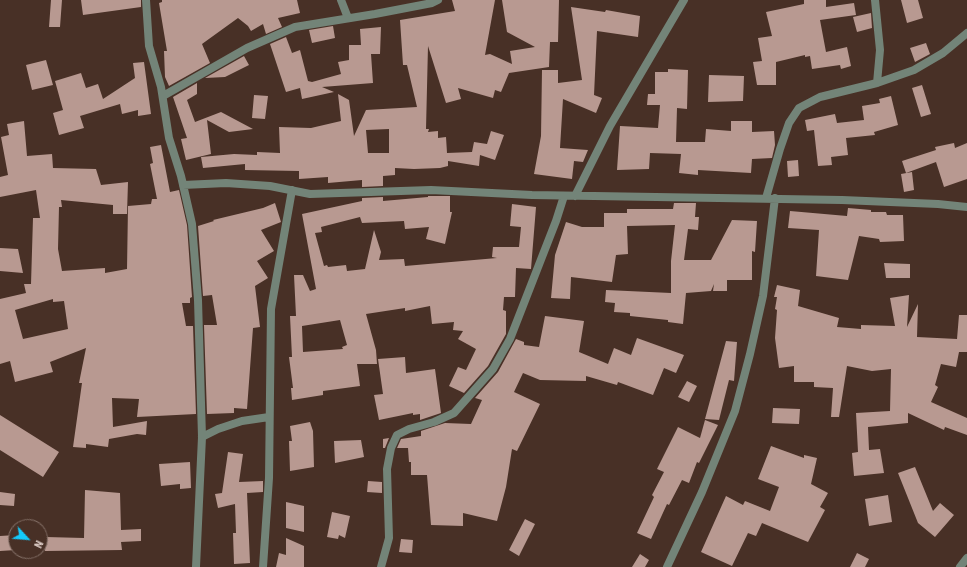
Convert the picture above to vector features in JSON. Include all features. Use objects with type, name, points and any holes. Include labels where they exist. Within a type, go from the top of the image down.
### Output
[{"type":"street","points":[[146,0],[149,46],[163,96],[169,138],[183,185],[192,224],[196,281],[202,437],[196,567]]},
{"type":"street","points":[[341,0],[348,18]]},
{"type":"street","points":[[163,96],[247,48],[295,27],[425,4],[438,0]]},
{"type":"street","points":[[574,196],[610,126],[684,0]]},
{"type":"street","points":[[875,0],[880,50],[877,83]]},
{"type":"street","points":[[766,198],[789,122],[799,108],[820,97],[877,83],[914,70],[943,54],[967,33]]},
{"type":"street","points":[[183,185],[226,183],[270,186],[317,194],[431,190],[564,196],[775,198],[938,204],[967,207]]},
{"type":"street","points":[[263,567],[269,478],[271,309],[292,190]]},
{"type":"street","points":[[381,567],[389,538],[387,469],[391,448],[397,435],[409,429],[434,422],[454,413],[493,369],[510,339],[556,221],[564,196]]},
{"type":"street","points":[[666,567],[702,492],[735,411],[763,296],[775,198]]},
{"type":"street","points":[[202,437],[218,428],[242,421],[269,417]]},
{"type":"street","points":[[960,567],[967,558]]},
{"type":"building","points":[[51,0],[62,0],[60,27],[49,27]]},
{"type":"building","points":[[81,0],[141,0],[141,7],[83,15]]},
{"type":"building","points":[[162,0],[297,0],[300,13],[278,18],[282,27],[266,34],[263,24],[251,31],[248,26],[238,18],[202,44],[210,63],[169,86],[165,77],[164,51],[167,51],[159,3],[162,2]]},
{"type":"building","points":[[452,0],[495,0],[485,55],[490,54],[512,64],[510,51],[535,47],[507,32],[502,0],[559,0],[558,42],[550,42],[549,67],[509,73],[501,92],[495,90],[493,98],[458,88],[461,99],[446,103],[428,46],[426,129],[429,129],[428,132],[438,131],[438,138],[446,137],[447,153],[472,152],[474,142],[487,144],[491,131],[504,135],[495,160],[480,155],[479,166],[448,161],[448,166],[440,168],[395,168],[395,175],[383,176],[383,186],[362,187],[362,180],[328,183],[328,177],[299,179],[299,171],[245,170],[245,164],[203,168],[201,157],[234,154],[257,155],[257,152],[280,153],[279,127],[311,128],[341,121],[338,94],[349,100],[354,136],[366,110],[417,107],[407,65],[403,65],[400,20],[455,11]],"holes":[[[389,129],[389,153],[368,153],[366,130]]]},
{"type":"building","points":[[804,0],[826,0],[826,7],[854,3],[856,15],[820,20],[826,52],[847,47],[851,66],[841,69],[840,65],[812,69],[810,56],[805,57],[805,55],[776,62],[776,85],[757,85],[753,62],[762,61],[758,38],[772,36],[766,12],[804,4]]},
{"type":"building","points":[[901,0],[918,0],[923,18],[907,23]]},
{"type":"building","points":[[571,7],[605,12],[606,10],[640,16],[638,37],[597,31],[594,95],[602,98],[596,113],[563,99],[560,148],[588,150],[583,162],[574,161],[572,179],[534,174],[541,136],[542,70],[558,70],[558,83],[582,80]]},
{"type":"building","points":[[871,13],[872,28],[857,32],[853,17]]},
{"type":"building","points":[[333,26],[335,38],[312,43],[309,30]]},
{"type":"building","points":[[381,27],[380,54],[371,54],[373,83],[322,87],[334,92],[302,99],[300,88],[286,92],[270,44],[286,37],[292,53],[300,50],[308,81],[312,82],[341,74],[338,62],[349,60],[349,45],[361,45],[360,29]]},
{"type":"building","points":[[926,43],[930,54],[915,62],[910,48]]},
{"type":"building","points":[[244,56],[249,65],[225,77],[205,78]]},
{"type":"building","points":[[46,60],[53,85],[32,90],[26,65]]},
{"type":"building","points":[[144,62],[151,114],[138,116],[138,110],[122,114],[120,104],[80,116],[84,128],[59,135],[53,113],[63,110],[55,81],[81,73],[86,88],[98,84],[103,99],[135,78],[133,63]]},
{"type":"building","points":[[668,69],[688,70],[687,109],[677,108],[676,142],[705,142],[706,129],[731,131],[731,121],[752,121],[752,132],[774,131],[775,145],[772,158],[752,159],[751,173],[698,170],[698,175],[679,173],[681,154],[650,153],[649,169],[617,170],[620,126],[658,128],[660,105],[647,105],[648,94],[655,94],[655,72],[668,72]]},
{"type":"building","points":[[709,75],[744,76],[743,101],[708,102]]},
{"type":"building","points":[[197,83],[197,94],[187,100],[195,122],[221,112],[253,129],[229,132],[207,120],[211,154],[186,160],[181,139],[187,138],[173,97]]},
{"type":"building","points":[[922,85],[931,114],[921,117],[912,88]]},
{"type":"building","points":[[254,95],[268,96],[265,119],[252,118]]},
{"type":"building","points":[[891,96],[898,125],[874,132],[875,135],[846,138],[848,155],[831,157],[832,165],[818,166],[814,130],[807,131],[805,120],[835,114],[837,123],[864,120],[862,106],[880,103],[879,99]]},
{"type":"building","points":[[24,121],[27,156],[52,154],[53,168],[96,169],[101,185],[128,182],[127,214],[113,214],[113,205],[61,200],[62,207],[59,207],[58,249],[62,271],[105,268],[105,273],[127,269],[128,206],[151,204],[152,199],[157,199],[150,164],[153,163],[150,147],[161,145],[170,192],[179,190],[187,225],[192,297],[190,298],[190,303],[182,303],[186,326],[193,326],[196,414],[137,417],[139,399],[112,398],[113,427],[147,421],[146,435],[137,434],[109,439],[108,447],[86,444],[86,448],[73,447],[82,383],[79,383],[86,348],[50,362],[53,372],[15,382],[10,361],[0,364],[0,299],[26,293],[24,284],[31,284],[33,218],[40,218],[36,190],[0,197],[0,177],[8,175],[1,137],[9,135],[7,124]],"holes":[[[53,299],[53,302],[64,301],[68,329],[23,339],[15,310]]]},
{"type":"building","points":[[954,143],[955,148],[967,143],[967,179],[944,187],[936,162],[906,173],[902,161],[936,150],[935,147]]},
{"type":"building","points":[[798,160],[799,176],[788,177],[787,161]]},
{"type":"building","points":[[912,172],[914,190],[904,192],[901,174]]},
{"type":"building","points":[[450,196],[450,212],[452,212],[445,244],[426,239],[429,227],[405,229],[404,221],[362,223],[360,217],[321,227],[322,232],[315,233],[324,266],[346,265],[347,271],[365,269],[374,230],[381,252],[379,260],[404,259],[405,266],[497,258],[492,257],[493,247],[519,247],[521,227],[510,226],[512,204],[536,207],[531,269],[516,268],[515,297],[504,297],[503,310],[506,311],[506,334],[488,366],[464,393],[449,386],[458,367],[466,370],[476,349],[458,339],[463,331],[453,330],[454,322],[432,324],[430,306],[405,311],[405,308],[366,314],[376,350],[377,364],[357,364],[360,386],[323,391],[323,395],[292,400],[291,388],[293,388],[289,357],[292,357],[290,316],[296,316],[294,275],[303,275],[310,291],[316,289],[302,214],[362,201],[362,198],[383,197],[383,201]],"holes":[[[340,320],[347,345],[342,347],[343,349],[303,352],[302,326]]]},
{"type":"building","points":[[275,203],[281,222],[261,230],[274,251],[257,261],[268,278],[255,286],[260,327],[253,328],[247,409],[234,408],[234,413],[207,414],[204,325],[217,325],[212,295],[203,296],[198,226],[214,221],[213,220],[263,208]]},
{"type":"building","points":[[674,203],[696,203],[695,217],[699,217],[698,230],[688,229],[684,260],[711,260],[732,220],[757,221],[755,252],[752,251],[752,280],[727,280],[727,291],[713,291],[714,284],[711,291],[686,293],[683,324],[668,322],[668,320],[630,316],[630,313],[614,312],[615,303],[605,302],[606,290],[671,293],[671,261],[675,225],[627,226],[628,254],[616,255],[612,282],[571,277],[570,299],[551,298],[555,255],[566,222],[582,227],[604,227],[604,213],[627,213],[627,209],[673,209]]},
{"type":"building","points":[[848,208],[871,210],[871,212],[886,212],[887,215],[903,215],[904,241],[880,242],[879,239],[859,236],[848,280],[816,276],[819,230],[788,228],[790,211],[847,216]]},
{"type":"building","points":[[0,248],[18,249],[23,273],[0,271]]},
{"type":"building","points":[[884,263],[910,264],[910,278],[886,278]]},
{"type":"building","points":[[777,285],[800,290],[798,306],[839,318],[837,327],[861,329],[861,325],[895,326],[890,298],[909,295],[907,327],[918,304],[917,337],[957,339],[959,315],[967,315],[967,352],[959,352],[956,367],[941,364],[935,385],[938,387],[931,402],[967,418],[967,435],[945,427],[944,430],[908,413],[908,423],[868,427],[869,450],[880,449],[884,473],[854,476],[852,453],[858,452],[856,413],[890,411],[891,369],[872,371],[847,366],[839,417],[831,417],[833,388],[814,387],[814,382],[794,382],[794,366],[779,368],[775,338],[777,310],[775,309],[777,297],[774,297]]},
{"type":"building","points":[[545,316],[584,321],[579,352],[608,364],[614,348],[631,355],[637,338],[684,355],[676,373],[664,368],[653,395],[618,382],[617,385],[586,376],[586,381],[540,380],[523,373],[514,392],[540,404],[517,451],[512,449],[506,487],[497,521],[463,513],[463,526],[431,525],[427,475],[411,475],[411,462],[409,462],[408,448],[397,448],[401,439],[421,436],[421,431],[445,423],[471,424],[482,400],[475,398],[498,372],[516,339],[524,342],[524,345],[539,347]]},
{"type":"building","points":[[726,341],[737,342],[734,381],[729,380],[719,420],[705,419]]},
{"type":"building","points":[[405,357],[406,373],[435,369],[441,413],[420,420],[420,414],[413,415],[413,413],[379,420],[374,395],[383,394],[378,359]]},
{"type":"building","points":[[687,381],[697,386],[689,402],[678,397]]},
{"type":"building","points":[[773,408],[800,409],[799,424],[772,423]]},
{"type":"building","points":[[0,415],[59,452],[43,477],[0,450]]},
{"type":"building","points":[[705,420],[718,425],[699,463],[697,462],[689,483],[682,480],[669,505],[667,504],[651,539],[637,533],[654,497],[652,495],[664,472],[657,469],[678,427],[700,438]]},
{"type":"building","points":[[310,422],[313,431],[314,467],[290,471],[289,441],[292,441],[290,426]]},
{"type":"building","points":[[389,438],[385,448],[383,448],[383,439]]},
{"type":"building","points":[[361,440],[364,457],[335,463],[334,441]]},
{"type":"building","points":[[771,446],[804,458],[804,455],[817,458],[811,484],[828,493],[820,507],[825,510],[808,542],[762,523],[756,536],[748,533],[732,566],[701,552],[726,496],[743,505],[745,501],[770,511],[779,487],[758,479]]},
{"type":"building","points":[[228,452],[243,454],[239,482],[263,481],[263,492],[247,493],[250,563],[234,564],[233,533],[236,533],[235,504],[218,508],[215,494],[222,493]]},
{"type":"building","points":[[190,462],[191,488],[180,489],[180,484],[161,486],[159,464]]},
{"type":"building","points":[[915,467],[933,511],[940,503],[954,515],[935,537],[918,523],[898,473]]},
{"type":"building","points":[[368,481],[382,482],[382,493],[367,492]]},
{"type":"building","points":[[85,490],[120,493],[121,530],[141,529],[141,541],[121,542],[122,550],[48,551],[48,537],[84,538]]},
{"type":"building","points":[[0,492],[15,494],[14,506],[0,505]]},
{"type":"building","points":[[888,495],[892,522],[869,526],[865,499]]},
{"type":"building","points":[[286,502],[304,506],[304,532],[286,528]]},
{"type":"building","points":[[332,512],[350,516],[345,538],[339,535],[338,539],[327,537]]},
{"type":"building","points":[[525,519],[535,524],[519,556],[509,550]]},
{"type":"building","points":[[0,536],[8,536],[8,550],[0,551]]},
{"type":"building","points":[[286,538],[304,546],[304,567],[276,567],[279,553],[286,555]]},
{"type":"building","points":[[401,539],[413,540],[412,553],[399,552]]},
{"type":"building","points":[[857,553],[869,559],[865,567],[850,567]]},
{"type":"building","points":[[640,554],[649,560],[645,567],[632,567]]}]
